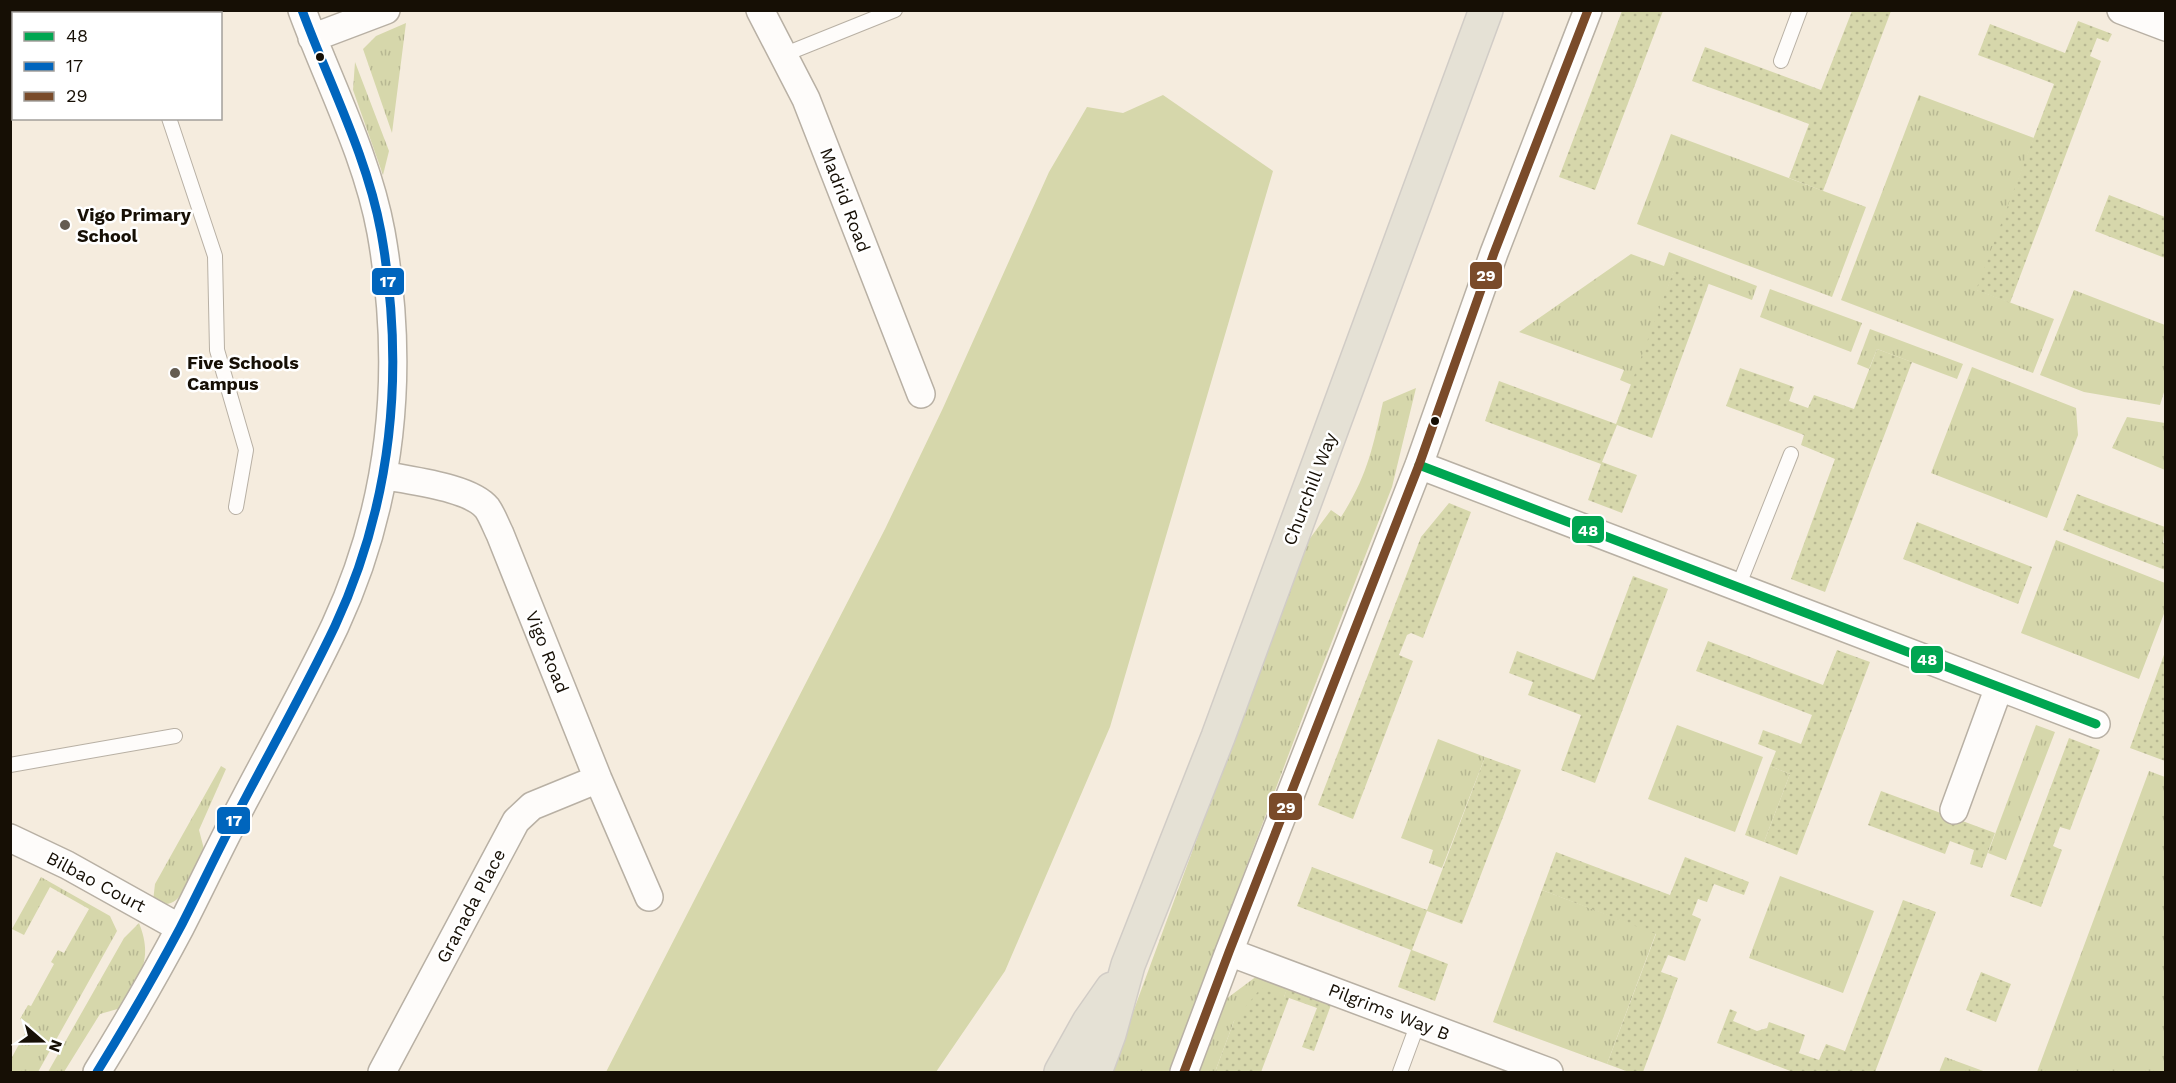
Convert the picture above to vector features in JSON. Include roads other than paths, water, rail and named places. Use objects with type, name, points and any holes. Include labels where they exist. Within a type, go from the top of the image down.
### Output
[{"type":"main road","name":"Churchill Way","points":[[1095,1072],[1109,1034],[1128,966],[1214,747],[1486,10]]},
{"type":"main road","name":"Churchill Way","points":[[1061,1072],[1089,1022],[1128,966]]},
{"type":"street","points":[[98,1072],[180,928],[335,626],[357,571],[383,475],[392,405],[394,351],[381,233],[370,185],[302,10]]},
{"type":"street","points":[[312,38],[386,10]]},
{"type":"street","name":"Madrid Road","points":[[760,10],[806,99],[921,394]]},
{"type":"street","points":[[1184,1072],[1419,465],[1494,253],[1588,10]]},
{"type":"street","points":[[2121,10],[2166,27]]},
{"type":"street","points":[[1419,465],[2096,724]]},
{"type":"street","name":"Vigo Road","points":[[383,475],[460,492],[475,498],[487,509],[500,534],[598,779],[649,897]]},
{"type":"street","points":[[1954,810],[1999,687]]},
{"type":"street","name":"Granada Place","points":[[382,1072],[516,821],[532,806],[598,779]]},
{"type":"street","name":"Bilbao Court","points":[[10,838],[67,865],[180,928]]},
{"type":"street","name":"Pilgrims Way B","points":[[1229,952],[1549,1072]]},
{"type":"lane","points":[[783,55],[895,10]]},
{"type":"lane","points":[[1781,61],[1800,10]]},
{"type":"lane","points":[[170,120],[215,256],[217,350],[246,450],[236,507]]},
{"type":"lane","points":[[1738,587],[1791,454]]},
{"type":"lane","points":[[10,765],[175,736]]},
{"type":"lane","points":[[1400,1072],[1418,1023]]},
{"type":"place","name":"Vigo Primary School","points":[[65,225]]},
{"type":"place","name":"Five Schools Campus","points":[[175,373]]}]
